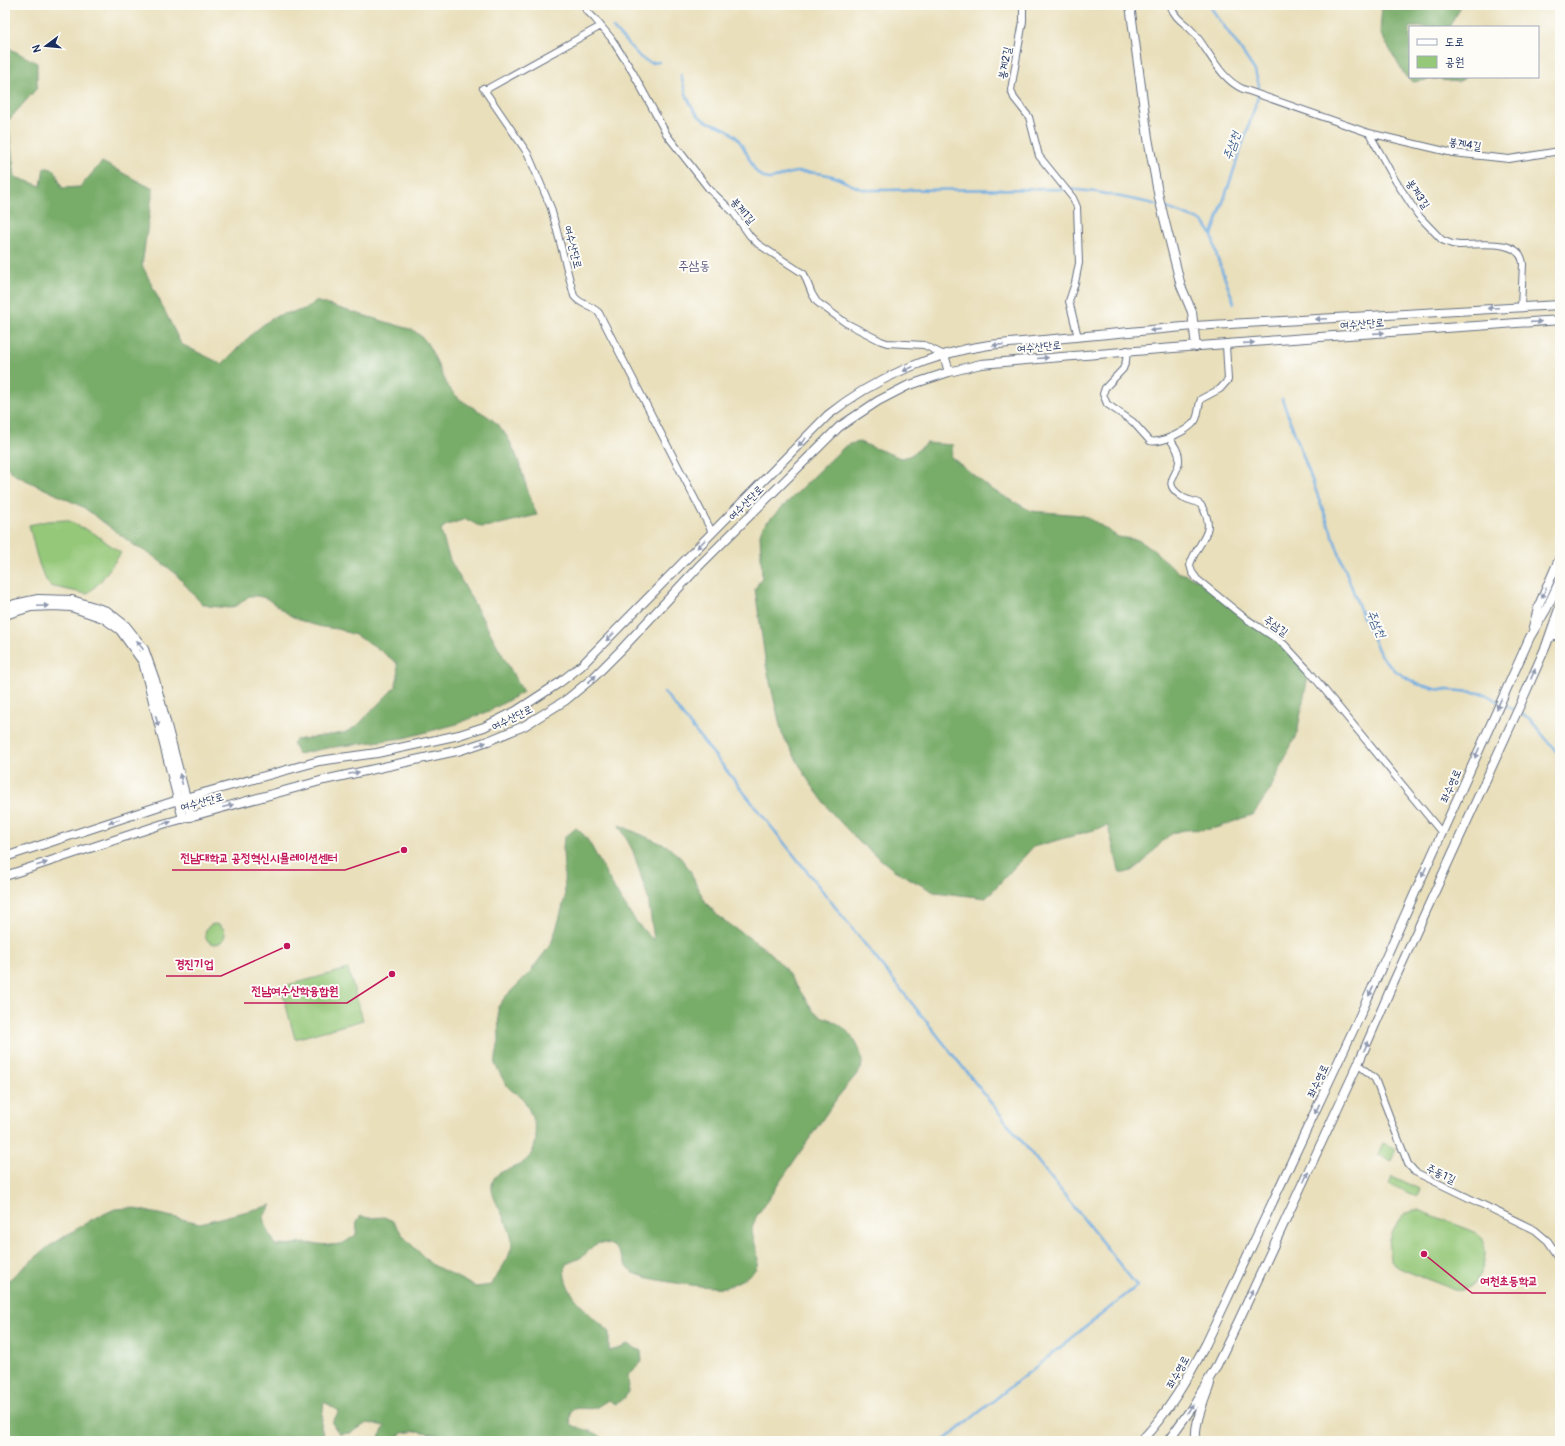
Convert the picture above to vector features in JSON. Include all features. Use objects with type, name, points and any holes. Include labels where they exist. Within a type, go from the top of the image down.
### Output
[{"type":"street","name":"봉계1길","points":[[584,5],[586,10],[596,18],[611,38],[632,71],[668,135],[709,189],[733,212],[750,236],[758,244],[804,274],[817,302],[846,323],[881,341],[888,343],[924,345],[944,355]]},
{"type":"street","name":"봉계2길","points":[[1023,5],[1023,21],[1011,90],[1014,98],[1029,117],[1039,156],[1060,184],[1073,198],[1077,207],[1080,258],[1075,283],[1069,301],[1078,337]]},
{"type":"street","points":[[1130,5],[1148,138],[1159,198],[1181,286],[1192,312],[1196,347]]},
{"type":"street","points":[[1170,5],[1176,17],[1192,31],[1227,79],[1235,85],[1250,92],[1266,96],[1368,133]]},
{"type":"street","name":"여수산단로","points":[[601,26],[484,89],[528,154],[551,208],[574,296],[578,301],[594,308],[599,313],[712,532]]},
{"type":"street","name":"봉계4길","points":[[1368,133],[1453,153],[1505,159],[1521,158],[1560,151]]},
{"type":"street","name":"봉계3길","points":[[1368,133],[1412,207],[1422,220],[1442,240],[1459,245],[1508,246],[1519,252],[1523,264],[1520,307]]},
{"type":"street","name":"여수산단로","points":[[5,857],[182,799],[319,761],[377,753],[459,735],[484,727],[516,711],[559,683],[580,666],[828,415],[884,380],[918,364],[966,349],[989,345],[1194,326],[1560,305]]},
{"type":"street","name":"여수산단로","points":[[5,876],[163,824],[324,780],[461,750],[488,741],[524,726],[566,700],[599,672],[700,565],[839,427],[860,412],[919,381],[981,364],[1127,350],[1196,347],[1560,320]]},
{"type":"street","points":[[1127,350],[1126,361],[1123,369],[1104,389],[1103,394],[1106,402],[1133,422],[1150,441],[1155,442],[1169,438],[1195,420],[1203,397],[1216,392],[1227,382],[1229,376],[1226,344]]},
{"type":"street","points":[[944,355],[949,372]]},
{"type":"street","name":"주삼길","points":[[1169,438],[1179,456],[1178,466],[1170,480],[1171,484],[1181,496],[1201,505],[1208,521],[1208,532],[1190,565],[1194,576],[1245,618],[1284,644],[1309,671],[1442,833]]},
{"type":"street","points":[[1530,638],[1539,605],[1560,557]]},
{"type":"street","points":[[1530,638],[1546,610],[1560,580]]},
{"type":"street","points":[[5,608],[15,604],[38,599],[69,600],[107,611],[126,626],[144,648],[155,680],[182,799]]},
{"type":"street","points":[[1196,1441],[1197,1422],[1215,1369],[1358,1064],[1394,981],[1521,703],[1546,646],[1560,606]]},
{"type":"street","points":[[5,615],[31,607],[71,607],[104,618],[120,630],[143,662],[187,818]]},
{"type":"street","points":[[1546,646],[1560,624]]},
{"type":"street","name":"좌수영로","points":[[1141,1441],[1158,1423],[1179,1394],[1206,1344],[1356,1024],[1530,638]]},
{"type":"street","name":"주동1길","points":[[1358,1064],[1375,1079],[1408,1164],[1415,1172],[1535,1230],[1548,1241],[1560,1259]]},
{"type":"street","points":[[1168,1441],[1188,1413],[1215,1369]]},
{"type":"green space","points":[[1382,5],[1459,5],[1460,9],[1450,26],[1409,26],[1409,78],[1465,78],[1458,82],[1434,79],[1413,82],[1406,77],[1380,33]]},
{"type":"green space","points":[[5,46],[37,63],[37,88],[8,121],[15,177],[41,186],[44,167],[55,170],[62,188],[80,187],[102,162],[153,189],[142,265],[181,344],[222,364],[252,334],[273,318],[306,308],[315,301],[413,330],[427,343],[446,383],[455,395],[487,416],[499,426],[512,446],[537,515],[492,526],[481,527],[466,519],[447,525],[442,528],[441,532],[450,560],[523,692],[491,710],[457,724],[404,738],[327,748],[298,754],[293,744],[295,740],[344,733],[357,726],[395,687],[398,676],[397,663],[373,645],[355,635],[337,629],[307,623],[291,616],[266,598],[249,596],[238,605],[229,608],[209,606],[201,603],[175,573],[153,556],[134,545],[83,507],[15,475],[5,465]]},
{"type":"green space","points":[[859,442],[901,458],[911,455],[926,443],[953,445],[951,457],[991,489],[1031,511],[1082,515],[1118,537],[1138,540],[1151,548],[1178,572],[1197,579],[1284,644],[1309,671],[1297,733],[1270,790],[1253,815],[1216,828],[1205,830],[1185,830],[1170,835],[1141,864],[1127,872],[1120,873],[1108,826],[1033,847],[986,898],[934,892],[894,870],[859,842],[831,812],[808,780],[782,734],[766,665],[755,589],[762,577],[760,534],[763,526],[843,448],[850,444]]},
{"type":"green space","points":[[67,520],[95,534],[121,553],[100,582],[87,594],[50,586],[42,572],[37,557],[29,525],[47,521]]},
{"type":"green space","points":[[619,825],[667,846],[680,857],[690,870],[697,887],[707,904],[719,917],[767,950],[783,966],[815,1013],[835,1022],[846,1030],[856,1042],[862,1062],[861,1069],[837,1098],[756,1217],[752,1229],[758,1263],[754,1271],[747,1277],[726,1287],[692,1285],[648,1278],[631,1271],[618,1251],[612,1245],[602,1243],[592,1247],[580,1258],[566,1264],[565,1273],[571,1292],[586,1310],[609,1331],[609,1351],[621,1348],[627,1344],[641,1351],[642,1362],[628,1375],[628,1392],[620,1402],[615,1404],[608,1400],[597,1407],[578,1408],[571,1412],[571,1424],[599,1435],[602,1438],[602,1441],[447,1441],[447,1437],[418,1431],[402,1433],[393,1441],[377,1441],[385,1426],[367,1423],[351,1433],[339,1434],[332,1423],[339,1411],[324,1402],[321,1427],[325,1441],[5,1441],[5,1283],[48,1247],[91,1220],[115,1209],[131,1208],[200,1223],[272,1205],[264,1216],[266,1226],[276,1246],[305,1243],[330,1245],[342,1244],[356,1235],[357,1220],[361,1216],[369,1218],[384,1217],[393,1221],[405,1238],[431,1264],[476,1287],[491,1285],[501,1270],[512,1247],[510,1233],[492,1191],[494,1178],[499,1173],[520,1164],[527,1159],[533,1151],[536,1139],[534,1124],[530,1112],[521,1097],[508,1087],[495,1064],[499,1040],[498,1007],[505,997],[530,972],[551,944],[565,897],[564,838],[576,828],[584,835],[590,844],[631,915],[654,940],[648,898],[633,851]]},
{"type":"green space","points":[[215,924],[222,927],[225,934],[222,941],[215,944],[208,941],[205,934],[208,927]]},
{"type":"green space","points":[[348,969],[363,1020],[295,1039],[281,987]]},
{"type":"green space","points":[[1383,1143],[1397,1149],[1392,1161],[1378,1155]]},
{"type":"green space","points":[[1392,1176],[1420,1189],[1417,1197],[1389,1184]]},
{"type":"green space","points":[[1412,1210],[1419,1210],[1475,1232],[1482,1239],[1485,1248],[1485,1259],[1482,1269],[1471,1286],[1463,1290],[1454,1290],[1401,1269],[1392,1262],[1389,1245],[1397,1223],[1406,1213]]},
{"type":"waterway","name":"주삼천","points":[[1209,5],[1255,71],[1259,85],[1257,101],[1212,235],[1217,257],[1234,303]]},
{"type":"waterway","points":[[613,28],[641,58],[651,63],[659,62]]},
{"type":"waterway","points":[[681,75],[687,95],[693,109],[697,114],[702,119],[724,128],[737,137],[755,170],[760,176],[766,178],[770,179],[798,172],[824,174],[858,188],[867,190],[1068,189],[1096,192],[1159,206]]},
{"type":"waterway","points":[[1164,207],[1199,220],[1204,223],[1212,235]]},
{"type":"waterway","name":"주삼천","points":[[1282,399],[1362,615],[1381,656],[1394,670],[1417,684],[1435,689],[1485,694],[1529,718],[1560,756]]},
{"type":"waterway","points":[[664,692],[1137,1286],[943,1441]]},
{"type":"place","name":"전남대학교 공정혁신시뮬레이션센터","points":[[404,850]]},
{"type":"place","name":"경진기업","points":[[287,946]]},
{"type":"place","name":"전남여수산학융합원","points":[[392,974]]},
{"type":"place","name":"여천초등학교","points":[[1424,1254]]},
{"type":"district","name":"주삼동","points":[[694,266]]}]
